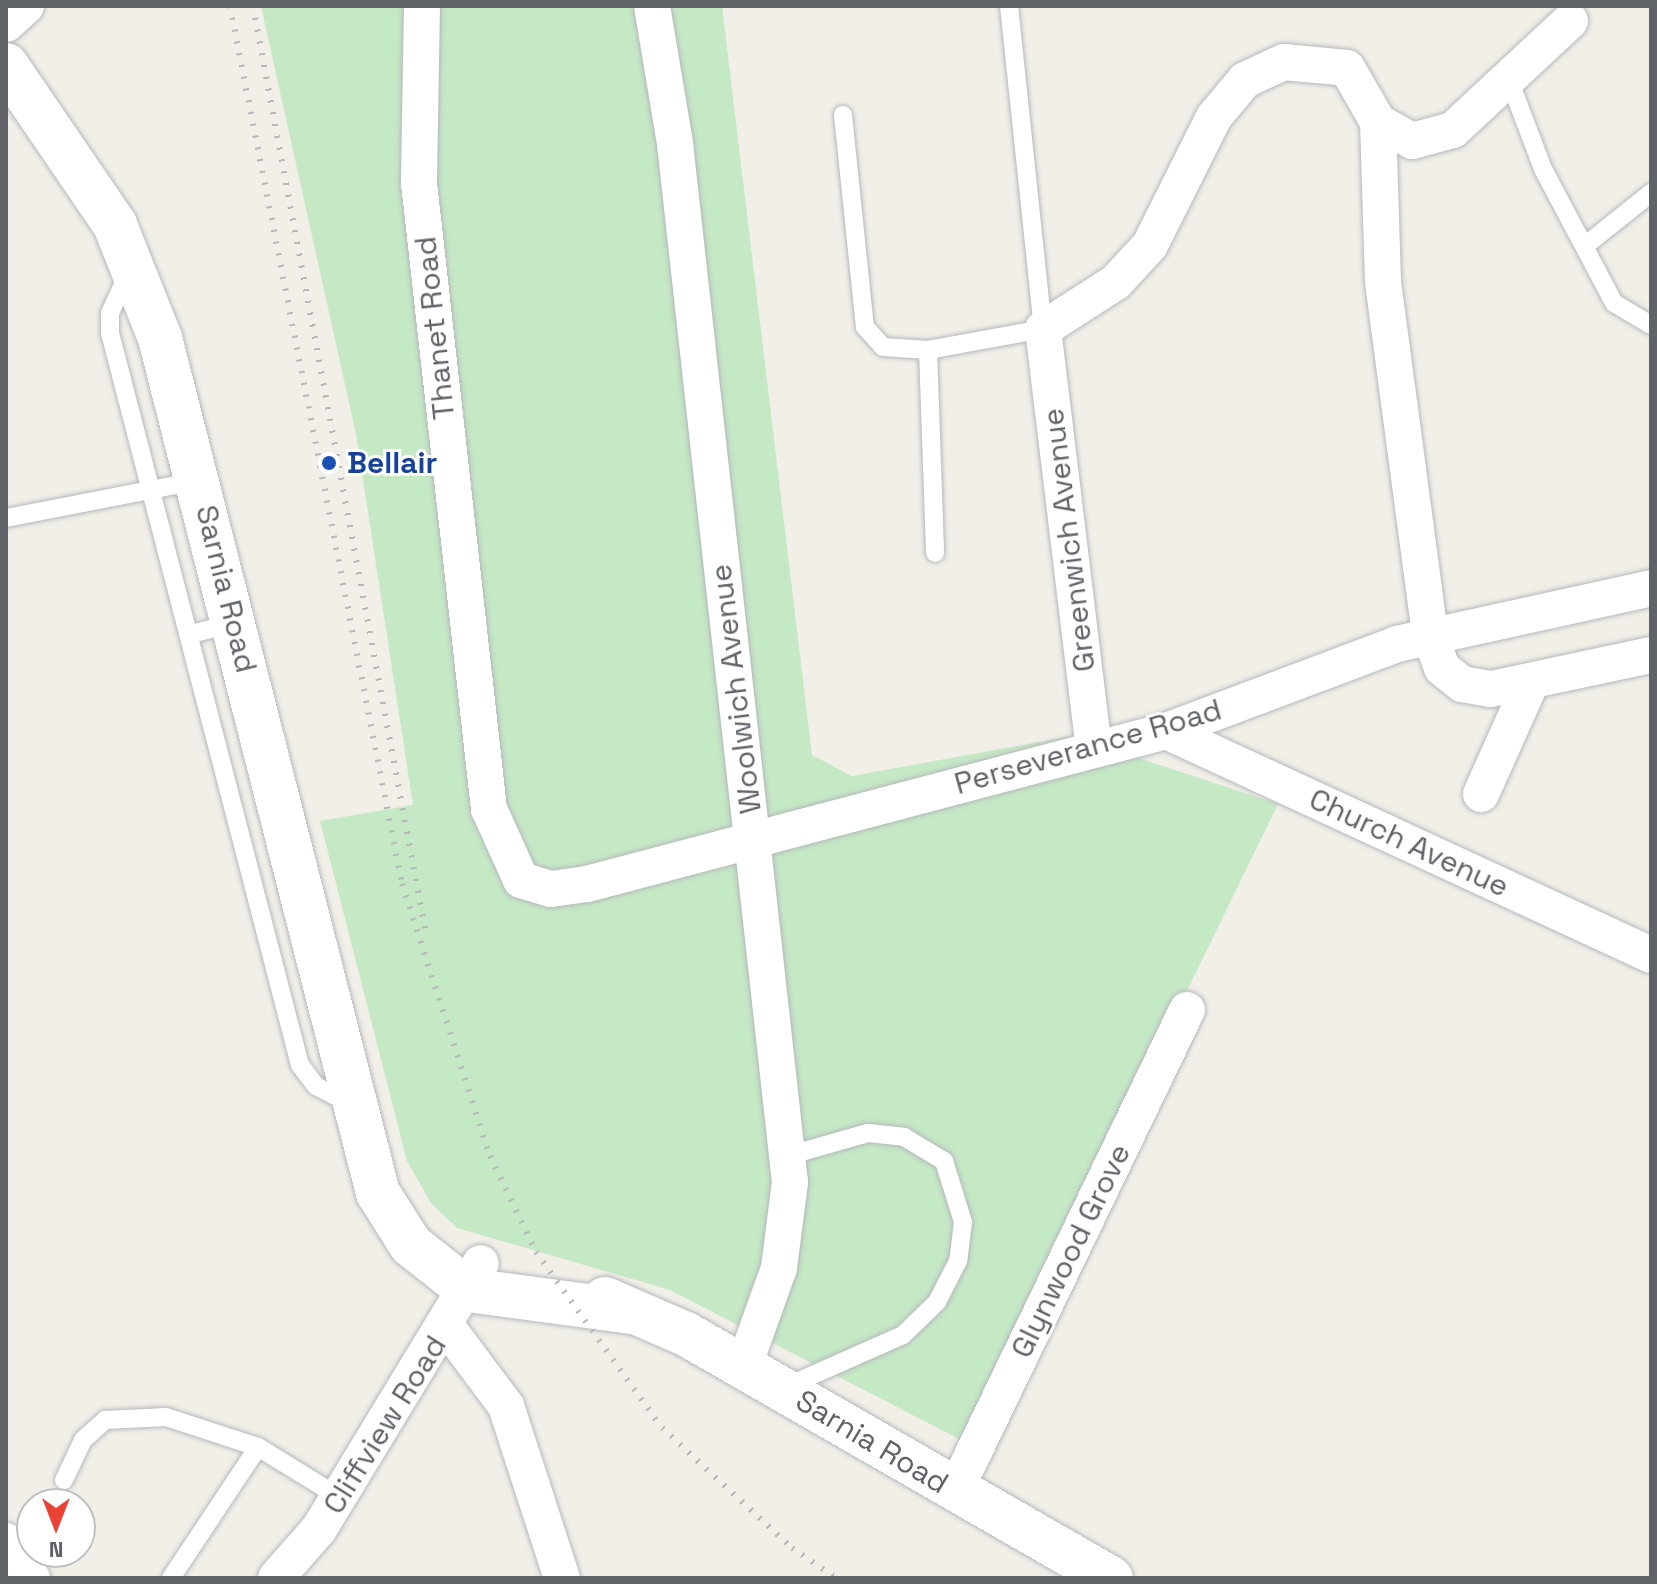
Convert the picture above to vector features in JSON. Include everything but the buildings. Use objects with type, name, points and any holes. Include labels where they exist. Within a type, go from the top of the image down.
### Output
[{"type":"main road","name":"Sarnia Road","points":[[6,65],[76,162],[134,264],[199,481],[355,1106],[369,1146],[435,1233],[474,1276],[584,1289],[744,1366],[955,1491],[1111,1578]]},
{"type":"street","points":[[6,24],[26,6]]},
{"type":"street","name":"Thanet Road","points":[[422,6],[419,183],[489,809],[521,880]]},
{"type":"street","name":"Woolwich Avenue","points":[[652,6],[754,839],[787,1156],[779,1268],[744,1366]]},
{"type":"street","points":[[1043,329],[1116,282],[1150,245],[1214,117],[1245,80],[1284,62],[1347,68],[1378,122],[1398,138],[1433,139],[1510,82],[1570,21]]},
{"type":"street","points":[[1378,122],[1383,282],[1418,512],[1430,635],[1442,668],[1462,684],[1491,689],[1651,655]]},
{"type":"street","name":"Greenwich Avenue","points":[[1043,329],[1094,750]]},
{"type":"street","name":"Perseverance Road","points":[[521,880],[551,889],[587,884],[1166,731],[1430,635],[1651,588]]},
{"type":"street","points":[[1481,794],[1531,682]]},
{"type":"street","name":"Church Avenue","points":[[1166,731],[1651,955]]},
{"type":"street","name":"Glynwood Grove","points":[[955,1491],[1187,1010]]},
{"type":"street","name":"Cliffview Road","points":[[276,1578],[339,1497],[447,1327],[474,1276]]},
{"type":"street","points":[[447,1327],[506,1406],[562,1578]]},
{"type":"street","points":[[6,1541],[32,1578]]},
{"type":"lane","points":[[843,115],[865,327],[883,347],[928,350],[1043,329],[1009,6]]},
{"type":"lane","points":[[1510,82],[1543,169],[1586,245],[1614,303],[1651,325]]},
{"type":"lane","points":[[1586,245],[1651,193]]},
{"type":"lane","points":[[134,264],[110,313],[110,333],[154,491],[300,1065],[316,1086],[355,1106]]},
{"type":"lane","points":[[928,350],[935,553]]},
{"type":"lane","points":[[6,518],[199,481]]},
{"type":"lane","points":[[191,634],[234,623]]},
{"type":"lane","points":[[228,779],[270,768]]},
{"type":"lane","points":[[782,1389],[903,1335],[937,1302],[958,1261],[963,1222],[944,1161],[904,1137],[868,1133],[787,1156]]},
{"type":"lane","points":[[64,1480],[83,1440],[118,1416],[189,1422],[258,1447],[339,1497]]},
{"type":"lane","points":[[171,1578],[258,1447]]},
{"type":"green space","points":[[261,6],[722,6],[812,755],[852,776],[1072,736],[1278,804],[967,1443],[670,1290],[457,1228],[431,1203],[407,1161],[320,821],[413,805],[356,434]]},
{"type":"railway","points":[[230,6],[402,884],[490,1156],[536,1252],[662,1428],[792,1548],[836,1578]]},
{"type":"railway","points":[[253,6],[426,934]]},
{"type":"place","name":"Bellair","points":[[329,463]]}]
